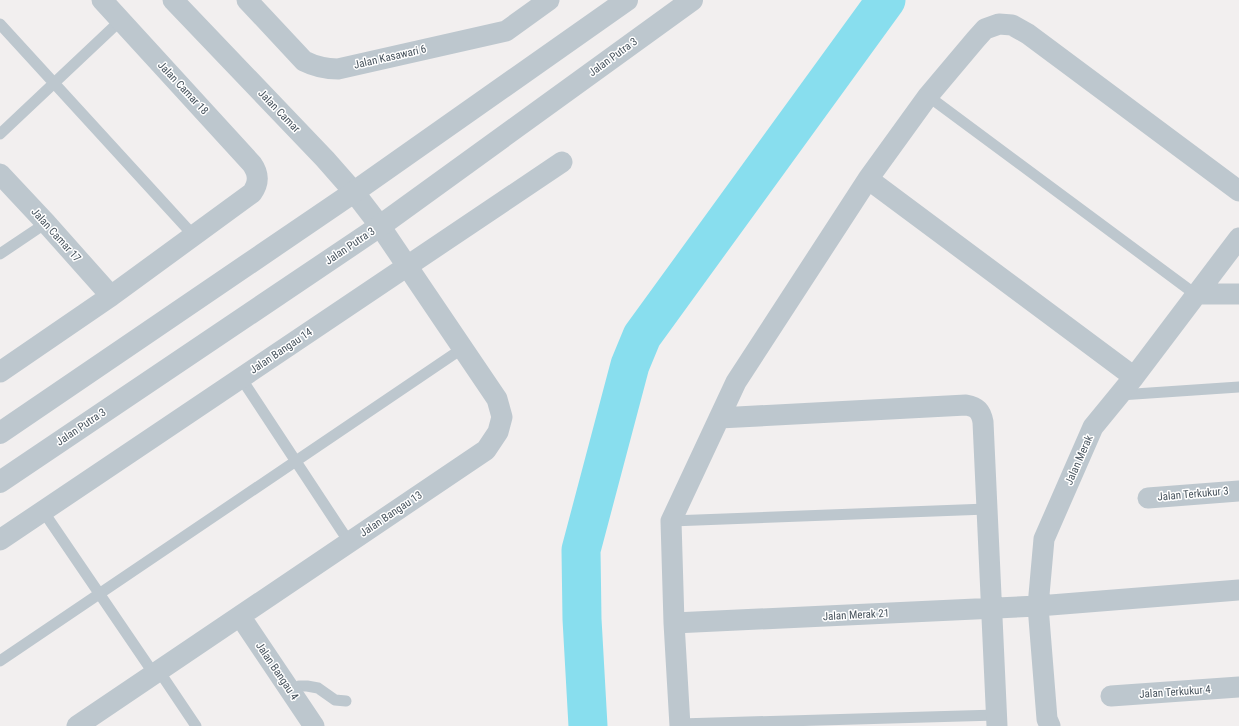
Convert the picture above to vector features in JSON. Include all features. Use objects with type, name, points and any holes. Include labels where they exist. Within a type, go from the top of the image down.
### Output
[{"type":"street","name":"Jalan Camar 18","points":[[102,0],[256,170],[258,178],[252,193],[194,236]]},
{"type":"street","name":"Jalan Camar","points":[[174,0],[325,159],[354,192],[380,226]]},
{"type":"street","name":"Jalan Kasawari 6","points":[[248,0],[304,61],[314,66],[326,69],[338,69],[506,31],[550,0]]},
{"type":"street","points":[[0,433],[354,192],[627,0]]},
{"type":"street","name":"Jalan Putra 3","points":[[0,482],[380,226],[692,0]]},
{"type":"street","points":[[680,725],[674,623],[671,521],[736,382],[868,179],[928,96],[985,29],[999,24],[1012,25],[1028,34],[1239,191]]},
{"type":"street","name":"Jalan Bangau 14","points":[[0,540],[562,162]]},
{"type":"street","name":"Jalan Camar 17","points":[[0,174],[111,296]]},
{"type":"street","points":[[868,179],[1134,377]]},
{"type":"street","name":"Jalan Bangau 13","points":[[77,726],[486,450],[498,432],[502,417],[497,399],[380,226]]},
{"type":"street","points":[[0,372],[111,296],[194,236]]},
{"type":"street","name":"Jalan Merak","points":[[1050,726],[1047,719],[1038,606],[1044,538],[1093,427],[1134,377],[1195,294],[1239,238]]},
{"type":"street","points":[[1195,294],[1239,294]]},
{"type":"street","points":[[719,418],[966,405],[973,406],[978,410],[982,416],[983,422],[997,720]]},
{"type":"street","name":"Jalan Terkukur 3","points":[[1148,498],[1239,491]]},
{"type":"street","name":"Jalan Merak 21","points":[[674,623],[992,609],[1239,590]]},
{"type":"street","name":"Jalan Bangau 4","points":[[240,616],[314,726]]},
{"type":"street","name":"Jalan Terkukur 4","points":[[1111,696],[1239,687]]},
{"type":"lane","points":[[0,134],[121,20]]},
{"type":"lane","points":[[0,24],[194,236]]},
{"type":"lane","points":[[928,96],[1195,294]]},
{"type":"lane","points":[[0,254],[46,223]]},
{"type":"lane","points":[[0,660],[463,348]]},
{"type":"lane","points":[[241,378],[349,542]]},
{"type":"lane","points":[[1119,395],[1239,387]]},
{"type":"lane","points":[[671,521],[987,509]]},
{"type":"lane","points":[[43,511],[99,594],[196,726]]},
{"type":"lane","points":[[290,692],[299,686],[307,686],[318,688],[336,700],[346,701]]},
{"type":"lane","points":[[680,725],[997,720]]},
{"type":"waterway","points":[[588,726],[582,619],[581,550],[630,365],[642,336],[886,0]]}]
